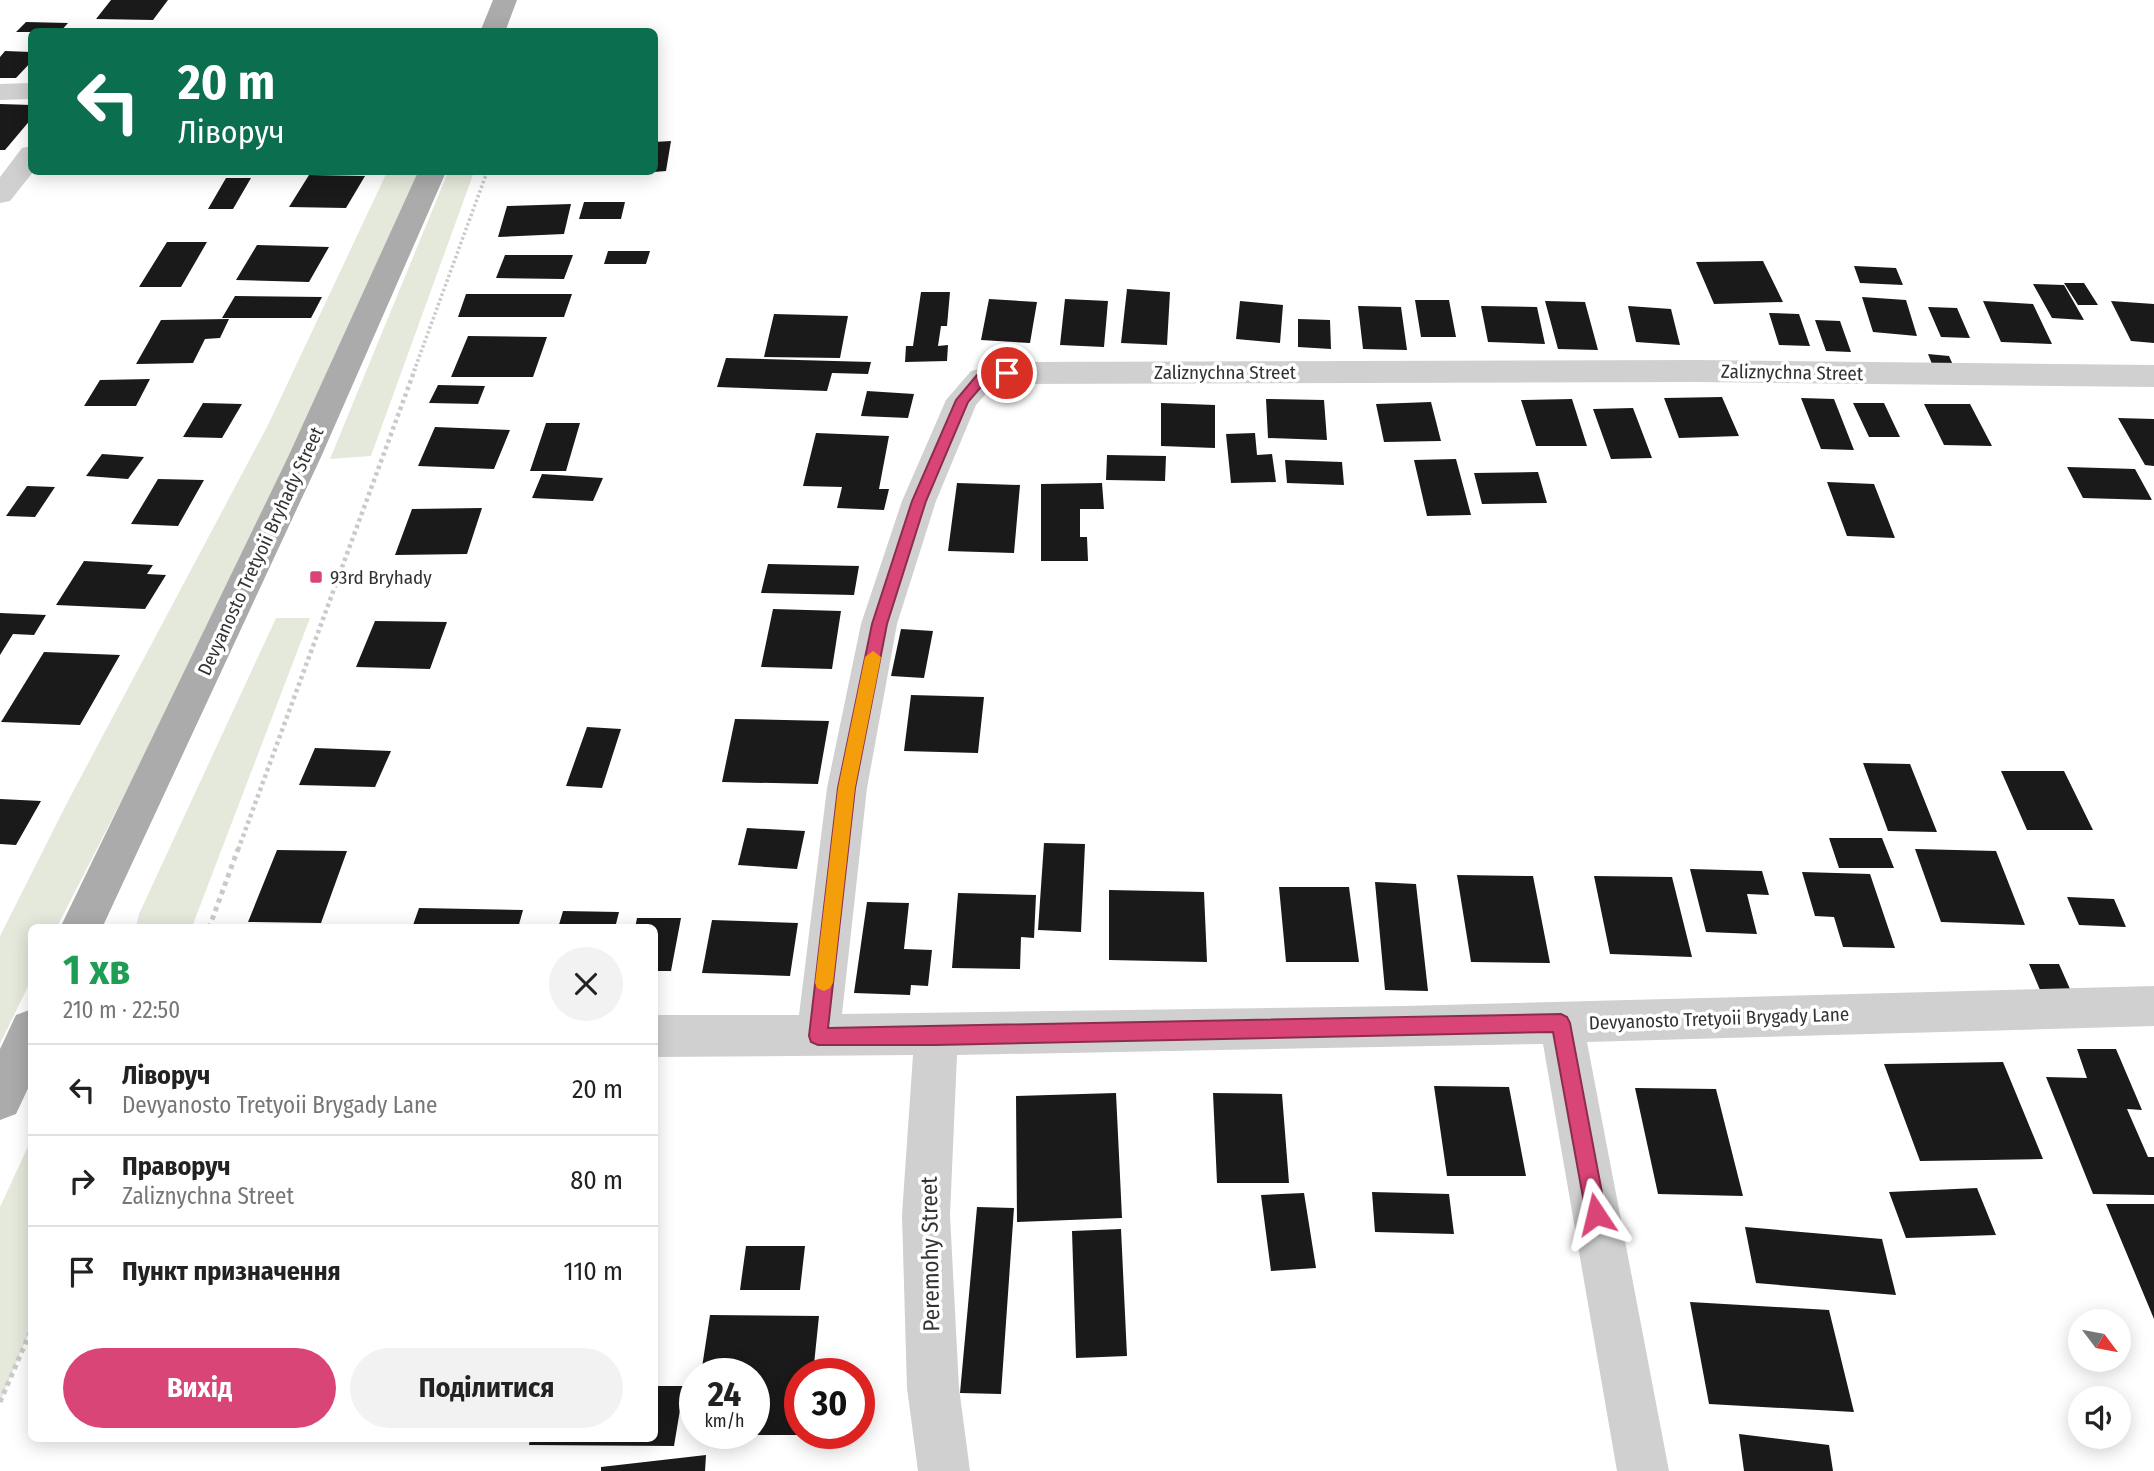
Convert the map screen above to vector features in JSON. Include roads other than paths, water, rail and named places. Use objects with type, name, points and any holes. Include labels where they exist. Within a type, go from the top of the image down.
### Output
[{"type":"main road","points":[[494,28],[505,0]]},
{"type":"main road","name":"Devyanosto Tretyoii Bryhady Street","points":[[83,924],[229,619],[375,304],[431,175]]},
{"type":"main road","points":[[0,1098],[28,1038]]},
{"type":"street","points":[[0,92],[28,91]]},
{"type":"street","points":[[0,195],[28,159]]},
{"type":"street","name":"Zaliznychna Street","points":[[818,1036],[847,788],[879,624],[919,501],[962,400],[982,378],[1020,373],[1656,371],[2154,376]]},
{"type":"street","name":"Devyanosto Tretyoii Brygady Lane","points":[[658,1036],[936,1036],[1561,1023],[2154,1006]]},
{"type":"street","points":[[1561,1023],[1643,1471]]},
{"type":"street","name":"Peremohy Street","points":[[936,1036],[926,1215],[933,1388],[944,1471]]},
{"type":"place","name":"93rd Bryhady","points":[[316,577]]}]
